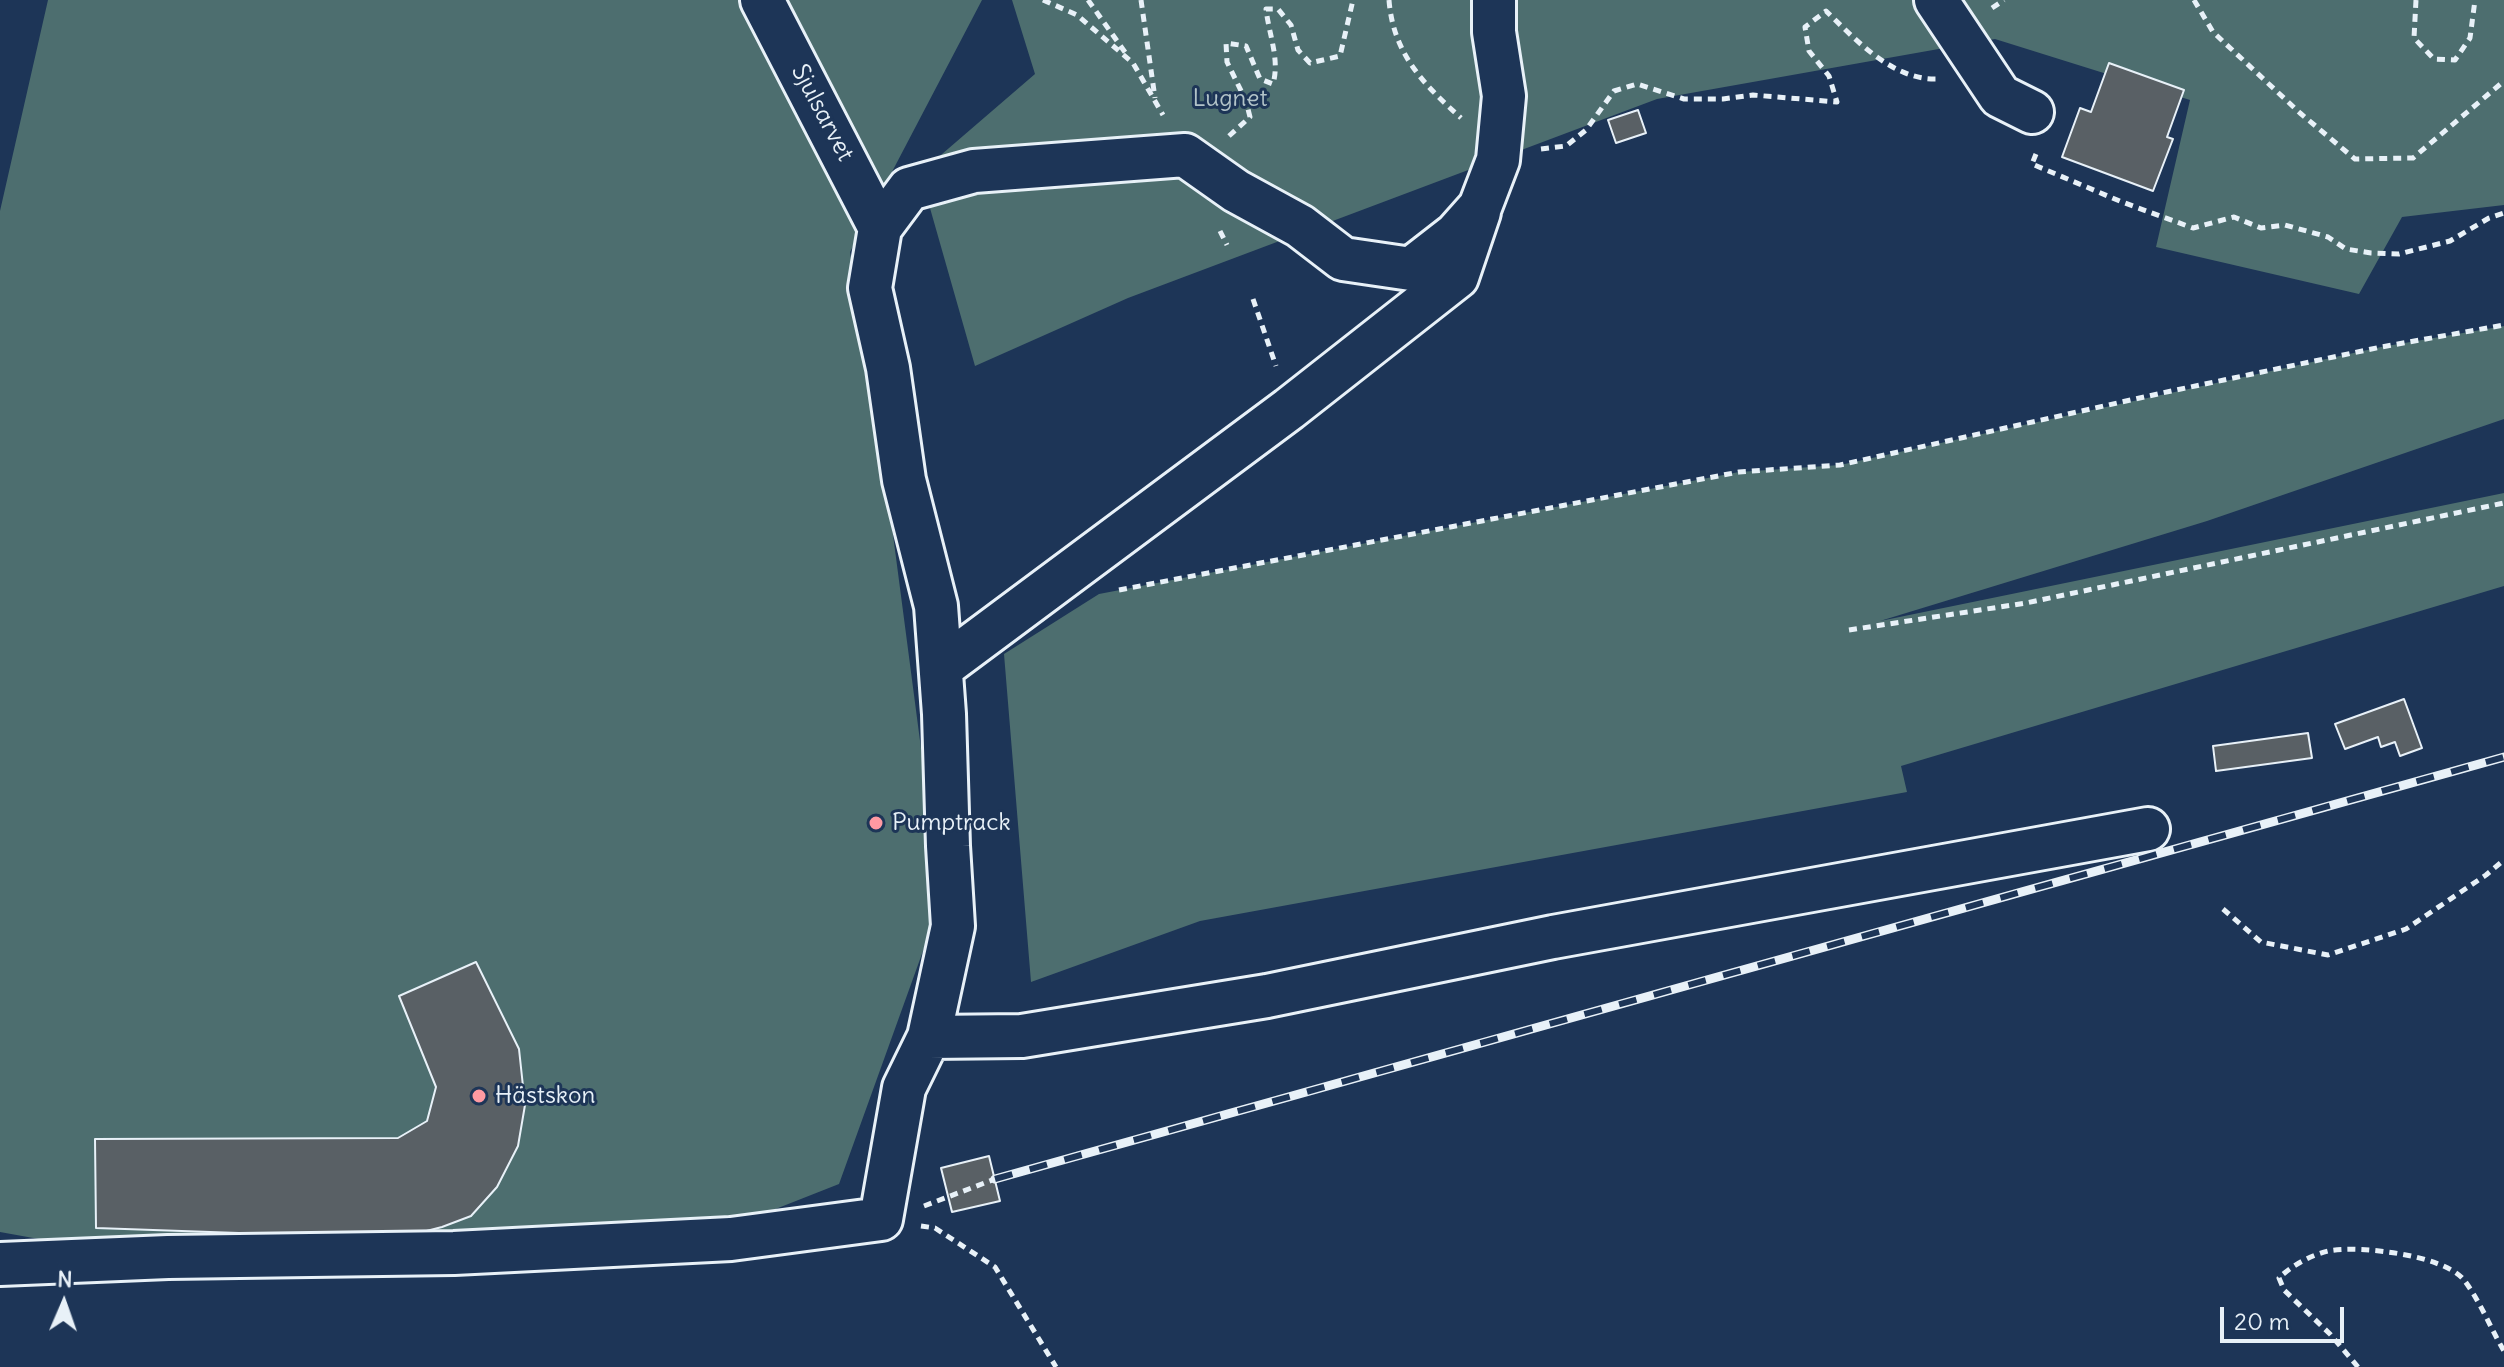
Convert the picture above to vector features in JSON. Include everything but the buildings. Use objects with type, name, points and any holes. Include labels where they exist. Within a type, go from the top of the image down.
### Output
[{"type":"lane","name":"Sjulsarvet","points":[[762,0],[880,228]]},
{"type":"lane","points":[[941,668],[1289,409],[1457,277],[1498,160],[1504,96],[1494,32],[1494,0]]},
{"type":"lane","points":[[1936,0],[2000,96],[2032,112]]},
{"type":"lane","points":[[0,1264],[168,1257],[454,1253],[638,1244],[731,1239],[881,1219],[904,1088],[929,1037],[953,926],[936,606],[904,480],[888,368],[870,288],[880,228],[909,189],[974,171],[1185,155],[1236,191],[1300,226],[1343,259],[1411,269],[1456,234],[1480,207]]},
{"type":"lane","points":[[929,1037],[1022,1036],[1267,996],[1553,937],[2148,829]]},
{"type":"path","points":[[1043,0],[1077,15],[1133,63]]},
{"type":"path","points":[[1088,0],[1133,63],[1185,155]]},
{"type":"path","points":[[1141,0],[1156,102]]},
{"type":"path","points":[[1250,117],[1246,101],[1227,62],[1226,43],[1246,46],[1260,79],[1273,84],[1278,67],[1266,9],[1278,9],[1291,25],[1298,50],[1310,63],[1340,56],[1353,0]]},
{"type":"path","points":[[1389,0],[1391,24],[1404,55],[1426,86],[1483,138],[1527,151],[1566,146],[1586,130],[1614,91],[1637,84],[1684,99],[1753,95],[1837,102],[1829,76],[1809,51],[1805,27],[1826,11],[1864,47],[1905,74],[1932,79],[1986,73]]},
{"type":"path","points":[[2194,0],[2213,32],[2355,159],[2413,158],[2470,113],[2504,81]]},
{"type":"path","points":[[2416,0],[2414,38],[2434,59],[2455,60],[2470,38],[2475,0]]},
{"type":"path","points":[[2032,112],[2041,138],[2032,164],[2193,228],[2234,217],[2261,228],[2285,225],[2328,237],[2346,249],[2399,254],[2450,241],[2489,218],[2504,213]]},
{"type":"path","points":[[1253,299],[1289,409]]},
{"type":"path","points":[[1114,591],[1739,472],[1840,465],[2162,393],[2381,347],[2504,325]]},
{"type":"path","points":[[1849,630],[2026,603],[2504,503]]},
{"type":"path","points":[[2223,909],[2261,942],[2328,955],[2406,929],[2504,860]]},
{"type":"path","points":[[881,1219],[995,1179]]},
{"type":"path","points":[[881,1219],[935,1228],[995,1267],[1056,1367]]},
{"type":"path","points":[[2358,1367],[2330,1334],[2284,1290],[2279,1278],[2289,1267],[2327,1251],[2380,1250],[2434,1261],[2463,1278],[2504,1351]]},
{"type":"green space","points":[[48,0],[982,0],[850,252],[887,489],[941,901],[839,1184],[735,1225],[155,1260],[0,1232],[0,211]]},
{"type":"green space","name":"Lugnet","points":[[1012,0],[2504,0],[2504,205],[2402,217],[2359,294],[2156,247],[2190,100],[1995,39],[1657,99],[1128,298],[975,366],[920,173],[1035,74]]},
{"type":"green space","points":[[2504,326],[2504,419],[2207,521],[1880,621],[2504,493],[2504,586],[1901,766],[1907,792],[1200,921],[1031,982],[1004,654],[1099,594],[1739,472],[1840,465],[2381,347]]},
{"type":"railway","points":[[995,1179],[2504,757]]},
{"type":"place","name":"Pumptrack","points":[[876,823]]},
{"type":"place","name":"Hästskon","points":[[479,1096]]}]
